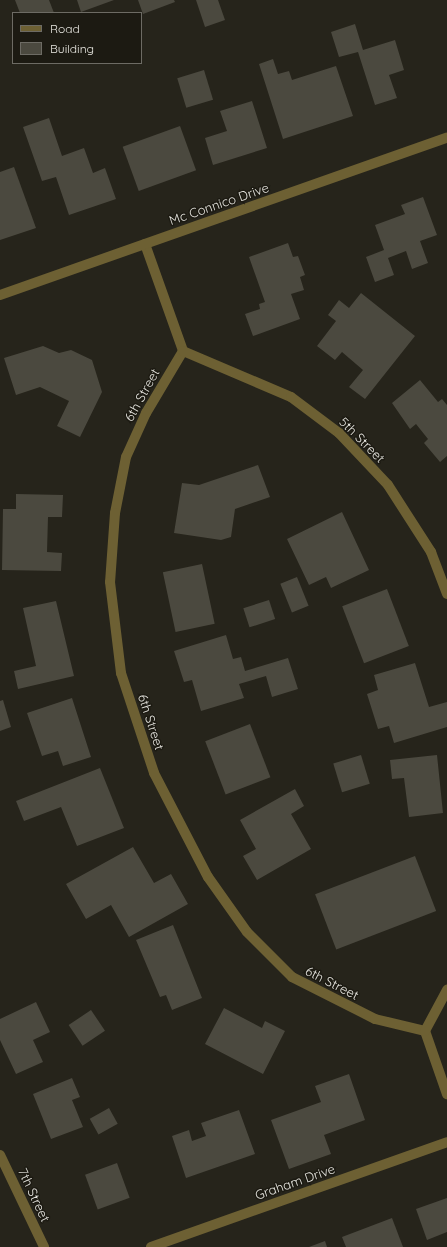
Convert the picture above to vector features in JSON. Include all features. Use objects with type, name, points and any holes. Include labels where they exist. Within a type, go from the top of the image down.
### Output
[{"type":"street","name":"Mc Connico Drive","points":[[0,295],[447,138]]},
{"type":"street","points":[[145,244],[183,351]]},
{"type":"street","name":"5th Street","points":[[183,351],[291,397],[339,432],[388,485],[431,552],[447,594]]},
{"type":"street","name":"6th Street","points":[[183,351],[146,413],[126,457],[115,512],[110,582],[121,673],[154,773],[208,877],[247,932],[292,977],[375,1019],[425,1031]]},
{"type":"street","points":[[447,990],[425,1031],[447,1094]]},
{"type":"street","name":"Graham Drive","points":[[151,1247],[447,1142]]},
{"type":"street","name":"7th Street","points":[[0,1155],[44,1247]]},
{"type":"building","points":[[15,0],[49,0],[54,12],[20,12]]},
{"type":"building","points":[[77,0],[114,0],[81,12]]},
{"type":"building","points":[[138,0],[174,0],[175,2],[143,14]]},
{"type":"building","points":[[196,0],[218,0],[225,20],[205,27]]},
{"type":"building","points":[[355,24],[363,50],[395,40],[404,70],[389,75],[397,98],[375,105],[358,52],[339,57],[331,32]]},
{"type":"building","points":[[273,59],[278,74],[289,71],[292,80],[336,66],[353,116],[283,139],[259,64]]},
{"type":"building","points":[[204,70],[213,100],[186,108],[177,78]]},
{"type":"building","points":[[252,101],[267,148],[213,165],[205,138],[227,131],[220,111]]},
{"type":"building","points":[[49,118],[62,156],[84,148],[93,173],[105,168],[116,199],[69,215],[56,177],[42,181],[23,127]]},
{"type":"building","points":[[180,126],[196,170],[139,191],[123,147]]},
{"type":"building","points":[[14,167],[36,228],[0,240],[0,172]]},
{"type":"building","points":[[423,197],[437,235],[420,241],[428,263],[412,269],[406,251],[388,258],[394,275],[375,282],[366,257],[384,250],[375,225],[405,214],[401,205]]},
{"type":"building","points":[[288,243],[293,257],[298,256],[305,275],[300,277],[304,290],[291,294],[300,319],[253,336],[245,314],[260,309],[259,304],[265,302],[249,257]]},
{"type":"building","points":[[361,293],[415,336],[365,399],[349,387],[363,370],[342,352],[335,360],[317,346],[336,321],[328,315],[339,300],[349,308]]},
{"type":"building","points":[[43,346],[59,353],[71,350],[92,360],[102,392],[80,437],[57,426],[69,401],[40,387],[16,395],[4,358]]},
{"type":"building","points":[[420,380],[438,402],[442,399],[447,405],[447,456],[440,462],[424,443],[428,439],[416,424],[410,429],[392,403]]},
{"type":"building","points":[[258,465],[270,497],[235,509],[231,537],[221,540],[174,533],[182,483],[199,485]]},
{"type":"building","points":[[16,494],[63,495],[62,517],[48,517],[47,552],[62,553],[61,571],[2,570],[3,509],[16,509]]},
{"type":"building","points":[[342,512],[369,570],[331,588],[326,577],[309,585],[287,539]]},
{"type":"building","points":[[202,564],[215,624],[176,632],[163,572]]},
{"type":"building","points":[[297,577],[309,606],[292,612],[280,584]]},
{"type":"building","points":[[387,589],[409,646],[364,663],[342,606]]},
{"type":"building","points":[[269,600],[275,619],[250,627],[243,608]]},
{"type":"building","points":[[56,601],[74,676],[18,689],[14,671],[36,666],[23,608]]},
{"type":"building","points":[[226,635],[233,659],[241,657],[245,671],[288,658],[298,689],[272,697],[266,676],[239,684],[244,698],[201,711],[192,680],[184,682],[174,651]]},
{"type":"building","points":[[415,663],[429,707],[447,702],[447,727],[394,743],[389,726],[378,729],[367,694],[378,690],[374,675]]},
{"type":"building","points":[[72,698],[91,757],[63,766],[58,751],[42,756],[27,713]]},
{"type":"building","points":[[3,700],[11,727],[0,731],[0,701]]},
{"type":"building","points":[[250,724],[270,777],[226,794],[205,741]]},
{"type":"building","points":[[361,755],[370,784],[342,792],[333,763]]},
{"type":"building","points":[[437,755],[443,813],[409,817],[404,778],[392,779],[390,760]]},
{"type":"building","points":[[100,768],[124,828],[77,846],[61,807],[24,821],[16,801]]},
{"type":"building","points":[[295,789],[304,806],[291,814],[311,849],[257,880],[243,856],[256,849],[240,820]]},
{"type":"building","points":[[133,847],[154,883],[171,874],[188,904],[129,937],[111,905],[86,919],[66,884]]},
{"type":"building","points":[[415,856],[436,911],[336,949],[315,894]]},
{"type":"building","points":[[173,925],[202,998],[172,1010],[166,995],[160,997],[136,940]]},
{"type":"building","points":[[36,1002],[50,1032],[33,1040],[43,1062],[16,1074],[0,1040],[0,1019]]},
{"type":"building","points":[[224,1008],[262,1028],[265,1021],[285,1031],[263,1074],[205,1044]]},
{"type":"building","points":[[91,1010],[105,1031],[83,1046],[69,1025]]},
{"type":"building","points":[[349,1074],[365,1120],[324,1135],[331,1154],[289,1169],[271,1120],[321,1102],[315,1086]]},
{"type":"building","points":[[72,1078],[80,1097],[72,1100],[83,1127],[51,1139],[33,1094]]},
{"type":"building","points":[[109,1108],[118,1124],[98,1134],[90,1119]]},
{"type":"building","points":[[239,1110],[255,1154],[186,1178],[172,1136],[189,1130],[192,1141],[206,1136],[201,1123]]},
{"type":"building","points":[[117,1163],[130,1198],[98,1209],[85,1175]]},
{"type":"building","points":[[447,1198],[447,1232],[427,1240],[416,1209]]},
{"type":"building","points":[[392,1218],[403,1247],[346,1247],[342,1237]]},
{"type":"building","points":[[325,1241],[327,1247],[309,1247]]}]
